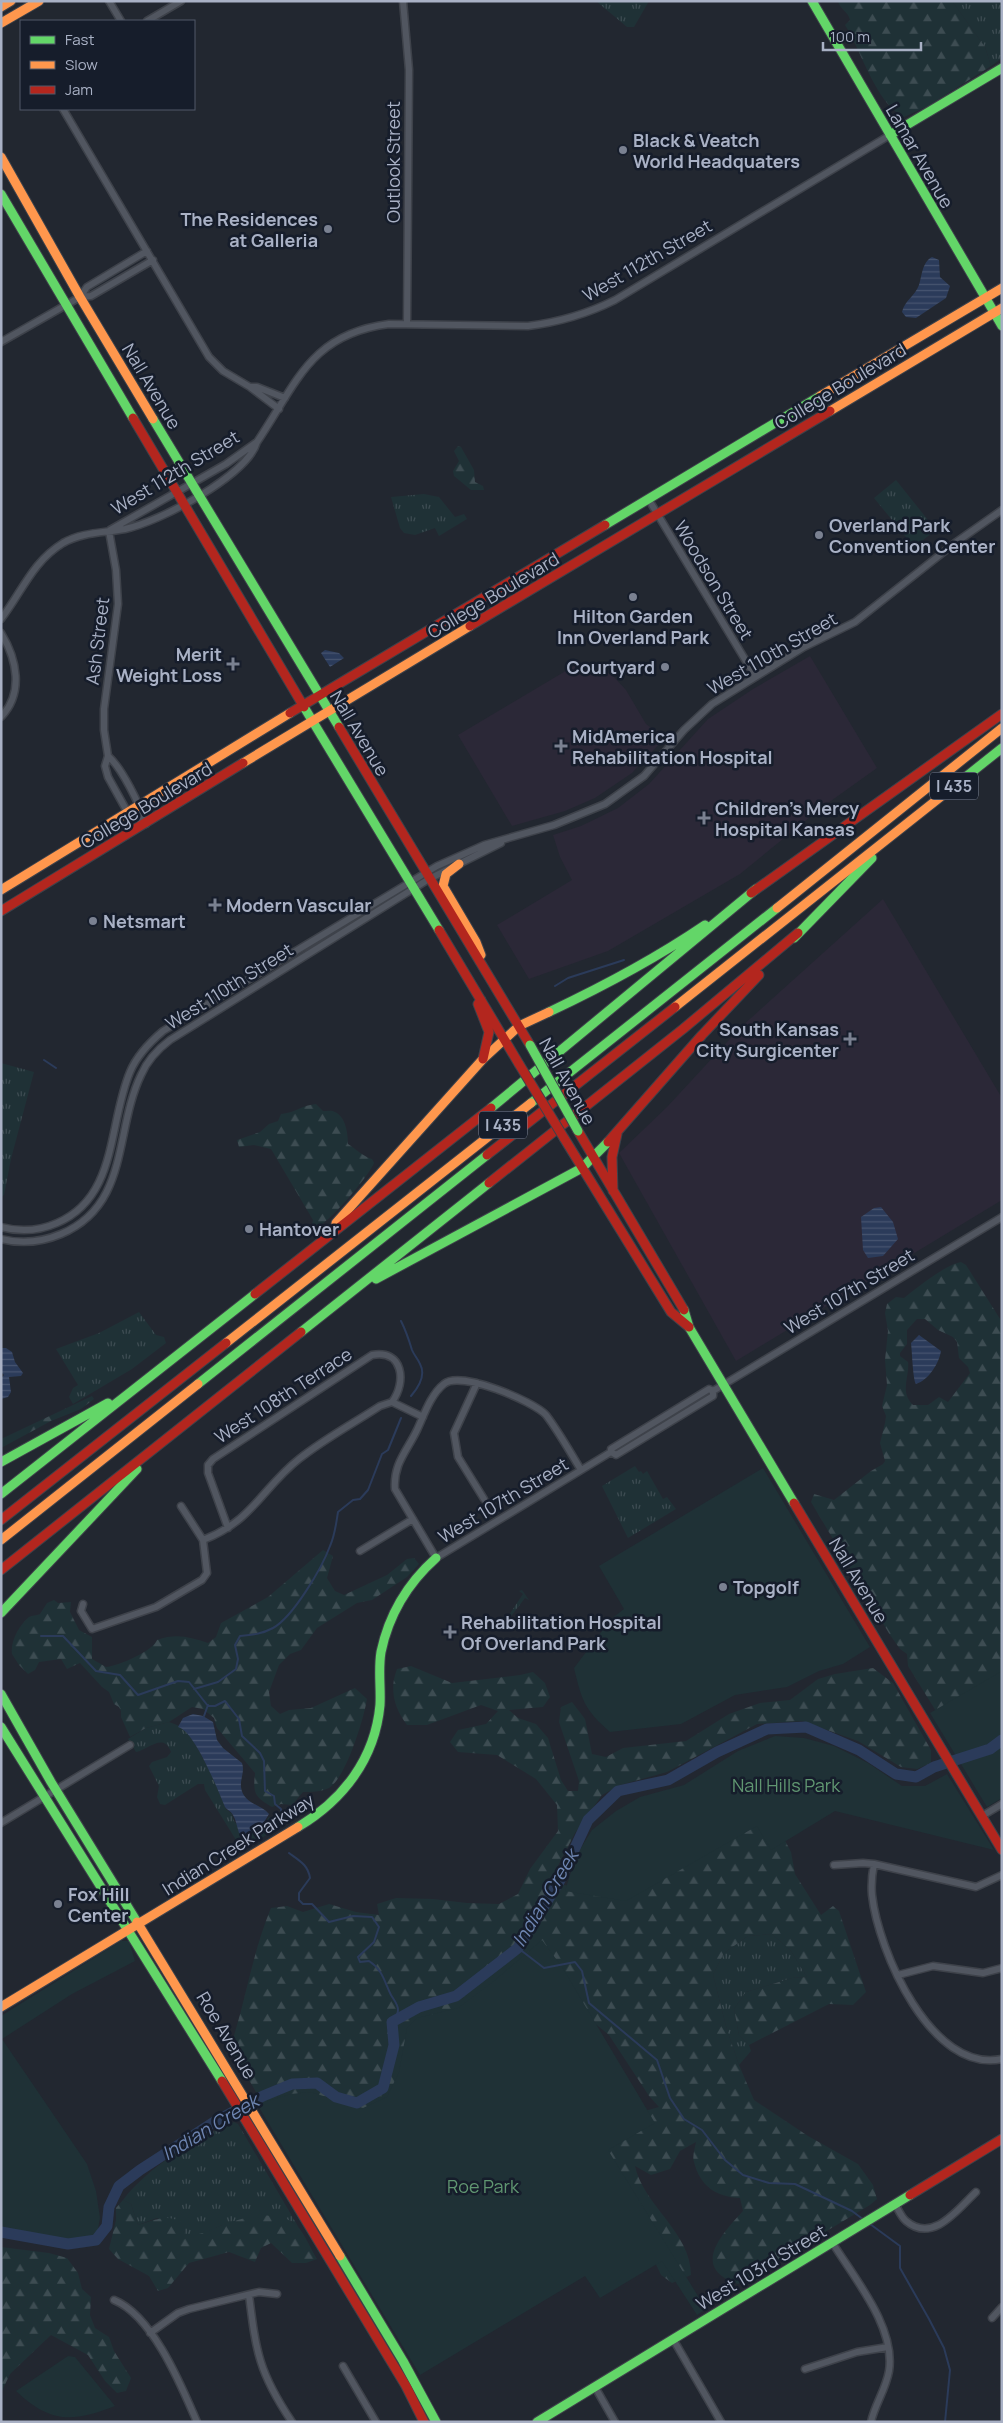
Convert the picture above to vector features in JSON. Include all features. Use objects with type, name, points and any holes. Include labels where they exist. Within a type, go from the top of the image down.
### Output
[{"type":"main road","points":[[1,7],[11,1]]},
{"type":"main road","points":[[1,23],[39,1]]},
{"type":"main road","name":"Lamar Avenue","points":[[812,1],[985,298],[998,310],[1002,326]]},
{"type":"main road","name":"West 112th Street","points":[[890,135],[1002,68]]},
{"type":"main road","name":"Nall Avenue","points":[[1,157],[80,297],[281,630],[318,696],[519,1026],[593,1157],[682,1305],[689,1327],[1002,1850]]},
{"type":"main road","name":"Nall Avenue","points":[[1,194],[370,819],[413,885],[582,1168],[671,1312],[689,1327]]},
{"type":"main road","name":"College Boulevard","points":[[1,890],[318,696],[1002,288]]},
{"type":"main road","name":"College Boulevard","points":[[1,912],[328,712],[998,310]]},
{"type":"main road","points":[[321,1241],[355,1200],[483,1059],[519,1026],[617,980],[651,961],[756,889],[1002,714]]},
{"type":"main road","name":"I 435","points":[[1,1520],[574,1069],[1002,728]]},
{"type":"main road","name":"I 435","points":[[1,1540],[1002,748]]},
{"type":"main road","points":[[348,1295],[582,1168],[618,1132],[702,1035],[798,933],[906,823]]},
{"type":"main road","points":[[459,864],[446,874],[443,886],[476,942],[488,974]]},
{"type":"main road","points":[[1,1494],[670,963],[756,889]]},
{"type":"main road","points":[[1,1570],[690,1023],[798,933]]},
{"type":"main road","points":[[481,1000],[478,1004],[489,1032],[483,1059]]},
{"type":"main road","points":[[613,1191],[612,1157],[618,1132]]},
{"type":"main road","points":[[1,1462],[136,1388]]},
{"type":"main road","points":[[1,1613],[154,1449]]},
{"type":"main road","name":"Indian Creek Parkway","points":[[1,2007],[312,1819],[334,1802],[352,1780],[368,1754],[377,1726],[380,1700],[379,1670],[388,1627],[398,1603],[413,1581],[436,1558]]},
{"type":"main road","name":"Roe Avenue","points":[[1,1694],[56,1790],[235,2080],[403,2360],[436,2422]]},
{"type":"main road","name":"Roe Avenue","points":[[1,1727],[130,1930],[226,2086],[406,2386],[424,2422]]},
{"type":"main road","name":"West 103rd Street","points":[[537,2422],[1002,2139]]},
{"type":"main road","points":[[323,2249],[334,2245]]},
{"type":"street","points":[[109,1],[121,20]]},
{"type":"street","points":[[149,20],[181,1]]},
{"type":"street","name":"Outlook Street","points":[[402,1],[408,53],[409,87],[407,323]]},
{"type":"street","points":[[64,110],[209,357],[223,371],[250,387],[279,409]]},
{"type":"street","name":"West 112th Street","points":[[1,619],[30,572],[51,551],[63,543],[85,534],[144,524],[184,503],[240,468],[254,452],[258,442],[307,364],[342,337],[366,328],[407,323],[528,326],[549,324],[584,314],[615,300],[890,135]]},
{"type":"street","points":[[80,297],[86,287],[148,251]]},
{"type":"street","points":[[1,342],[51,312],[80,297],[91,296],[153,260]]},
{"type":"street","points":[[250,387],[257,387],[285,398]]},
{"type":"street","name":"West 112th Street","points":[[109,531],[192,484],[258,442]]},
{"type":"street","name":"Woodson Street","points":[[649,500],[755,676]]},
{"type":"street","name":"West 110th Street","points":[[1,1239],[27,1242],[56,1236],[78,1225],[98,1208],[106,1195],[115,1173],[133,1097],[141,1075],[153,1057],[170,1040],[427,876],[484,845],[581,815],[617,796],[651,769],[684,730],[704,710],[755,676],[804,647],[855,622],[955,543],[1002,510]]},
{"type":"street","name":"Ash Street","points":[[109,531],[116,570],[118,604],[104,709],[104,730],[108,756],[105,766],[108,777],[128,813],[146,824]]},
{"type":"street","points":[[1,633],[14,660],[16,684],[11,703],[1,717]]},
{"type":"street","name":"Ash Street","points":[[108,756],[116,763],[140,805],[146,824]]},
{"type":"street","name":"West 110th Street","points":[[427,876],[489,850],[504,840]]},
{"type":"street","name":"West 110th Street","points":[[1,1227],[22,1231],[49,1227],[76,1213],[89,1200],[104,1173],[129,1075],[143,1051],[163,1031],[413,885]]},
{"type":"street","name":"West 107th Street","points":[[436,1558],[611,1452],[616,1455],[713,1396],[713,1391],[1002,1217]]},
{"type":"street","name":"West 108th Terrace","points":[[228,1528],[208,1473],[208,1466],[213,1458],[372,1355],[382,1353],[393,1356],[399,1365],[397,1396],[392,1402]]},
{"type":"street","points":[[436,1558],[395,1489],[394,1478],[396,1466],[408,1449],[436,1393],[445,1382],[463,1381],[477,1383],[535,1407],[545,1414],[581,1470]]},
{"type":"street","points":[[477,1383],[454,1433],[458,1457],[484,1499]]},
{"type":"street","points":[[203,1540],[228,1528],[250,1512],[299,1459],[380,1406],[392,1402],[423,1417]]},
{"type":"street","points":[[83,1604],[81,1610],[92,1629],[156,1607],[202,1580],[207,1573],[203,1540],[181,1506]]},
{"type":"street","points":[[360,1551],[413,1519]]},
{"type":"street","points":[[1,1823],[130,1745]]},
{"type":"street","points":[[982,1816],[1002,1804]]},
{"type":"street","points":[[834,1865],[874,1864],[976,1887],[1002,1876]]},
{"type":"street","points":[[874,1864],[872,1889],[874,1906],[898,1975],[912,2001],[937,2035],[959,2054],[977,2059],[1002,2059]]},
{"type":"street","points":[[898,1975],[933,1966],[983,1973],[1002,1968]]},
{"type":"street","points":[[891,2207],[905,2221],[922,2229],[936,2228],[976,2192]]},
{"type":"street","points":[[832,2242],[882,2324],[888,2346],[888,2373],[871,2422]]},
{"type":"street","points":[[150,2333],[189,2309],[259,2292],[277,2294]]},
{"type":"street","points":[[249,2295],[255,2345],[262,2369],[276,2397],[292,2422]]},
{"type":"street","points":[[114,2300],[131,2309],[150,2333],[171,2364],[197,2422]]},
{"type":"street","points":[[992,2318],[1002,2307]]},
{"type":"street","points":[[673,2340],[721,2422]]},
{"type":"street","points":[[805,2369],[857,2352],[888,2346]]},
{"type":"street","points":[[343,2366],[376,2422]]},
{"type":"street","points":[[595,2387],[615,2422]]},
{"type":"shaded area","name":"Children's Mercy Hospital Kansas","points":[[810,656],[877,768],[821,808],[740,874],[608,951],[529,979],[497,925],[572,880],[560,857],[553,835],[581,826],[618,808],[649,784],[708,719],[753,689]]},
{"type":"shaded area","name":"MidAmerica Rehabilitation Hospital","points":[[579,663],[603,670],[613,676],[626,690],[646,724],[665,738],[632,773],[595,798],[565,811],[512,826],[458,735]]},
{"type":"shaded area","points":[[883,899],[1002,1098],[1002,1200],[736,1361],[619,1153],[667,1107],[741,1027]]},
{"type":"green space","points":[[596,1],[649,1],[634,27],[627,27]]},
{"type":"green space","points":[[838,1],[952,1],[985,47],[991,66],[928,106],[904,117],[885,101],[877,89],[845,25],[850,20],[848,14]]},
{"type":"green space","points":[[952,1],[1002,1],[1002,58],[991,66],[985,47]]},
{"type":"green space","points":[[458,446],[461,447],[474,470],[475,482],[483,486],[484,490],[471,490],[454,476],[453,471],[459,461],[454,451]]},
{"type":"green space","points":[[896,480],[936,530],[914,547],[874,498]]},
{"type":"green space","points":[[424,494],[439,497],[455,517],[464,514],[467,519],[439,536],[435,528],[415,535],[404,533],[400,528],[391,497]]},
{"type":"green space","points":[[1,1063],[34,1072],[11,1159],[4,1195],[1,1197]]},
{"type":"green space","points":[[316,1104],[323,1111],[332,1111],[339,1114],[346,1126],[348,1144],[372,1159],[374,1163],[365,1178],[348,1198],[323,1224],[317,1227],[312,1224],[313,1220],[271,1149],[254,1145],[239,1147],[237,1140],[260,1132],[269,1124],[278,1121],[281,1114]]},
{"type":"green space","points":[[961,1262],[966,1265],[1002,1322],[1002,1726],[947,1729],[908,1666],[907,1654],[900,1649],[890,1635],[811,1502],[814,1494],[834,1500],[885,1461],[880,1443],[886,1416],[882,1406],[887,1385],[885,1360],[888,1331],[885,1313],[887,1304],[896,1297],[904,1298],[932,1277]],"holes":[[[917,1319],[925,1319],[938,1330],[953,1337],[957,1342],[959,1358],[968,1367],[970,1373],[948,1402],[939,1397],[928,1405],[913,1405],[909,1400],[906,1389],[908,1362],[900,1356],[900,1353],[907,1344],[907,1330]]]},
{"type":"green space","points":[[139,1312],[156,1335],[164,1337],[166,1343],[132,1369],[73,1404],[69,1397],[73,1388],[78,1385],[56,1349],[99,1333]]},
{"type":"green space","points":[[92,1396],[94,1399],[81,1409],[51,1421],[1,1448],[1,1439]]},
{"type":"green space","points":[[635,1466],[643,1474],[647,1471],[663,1499],[667,1497],[676,1509],[628,1538],[602,1486]]},
{"type":"green space","name":"Topgolf","points":[[763,1468],[870,1647],[843,1664],[819,1671],[787,1687],[735,1695],[681,1724],[610,1732],[585,1704],[574,1668],[611,1619],[624,1609],[599,1566]]},
{"type":"green space","points":[[323,1550],[333,1556],[327,1578],[335,1591],[344,1595],[387,1575],[407,1559],[414,1558],[419,1564],[407,1577],[372,1600],[357,1603],[317,1628],[301,1650],[290,1654],[279,1665],[269,1692],[271,1706],[280,1714],[289,1710],[311,1708],[355,1688],[367,1699],[353,1747],[342,1773],[329,1788],[313,1792],[303,1792],[292,1805],[281,1804],[272,1807],[258,1797],[254,1785],[255,1773],[217,1728],[214,1718],[203,1709],[192,1707],[169,1722],[146,1728],[130,1737],[121,1717],[121,1711],[114,1704],[109,1692],[80,1663],[67,1669],[61,1659],[39,1662],[35,1670],[28,1674],[12,1654],[12,1644],[22,1624],[29,1617],[40,1614],[47,1603],[54,1600],[58,1603],[71,1602],[70,1612],[79,1630],[92,1637],[92,1659],[106,1667],[134,1657],[149,1649],[157,1640],[164,1638],[183,1637],[208,1643],[216,1637],[221,1623],[268,1597]]},
{"type":"green space","points":[[522,1590],[529,1600],[525,1598],[509,1619],[514,1623],[512,1625],[502,1617],[507,1618],[523,1594],[519,1591]]},
{"type":"green space","points":[[411,1666],[452,1683],[533,1672],[545,1683],[550,1697],[543,1707],[509,1710],[518,1718],[536,1724],[548,1738],[561,1780],[568,1791],[578,1791],[579,1781],[559,1722],[561,1707],[572,1702],[585,1719],[592,1754],[606,1757],[623,1748],[686,1741],[729,1714],[760,1703],[790,1700],[818,1679],[835,1674],[873,1668],[893,1683],[931,1750],[931,1763],[917,1769],[901,1767],[858,1741],[802,1721],[757,1724],[667,1772],[620,1785],[602,1795],[575,1833],[549,1883],[599,1890],[769,1810],[791,1852],[795,1874],[821,1915],[833,1906],[839,1911],[866,1992],[853,2005],[829,2004],[749,2045],[739,2035],[734,2009],[746,1992],[792,1978],[807,1977],[791,1951],[772,1934],[748,1936],[724,1953],[713,1975],[727,2030],[754,2100],[808,2136],[858,2164],[873,2185],[877,2199],[738,2284],[724,2277],[715,2269],[713,2260],[714,2250],[719,2240],[743,2211],[740,2198],[724,2195],[710,2189],[700,2178],[693,2160],[696,2142],[680,2151],[670,2169],[651,2175],[635,2166],[647,2193],[675,2232],[689,2260],[691,2275],[672,2283],[661,2275],[605,2156],[614,2134],[634,2114],[659,2107],[649,2096],[609,2035],[576,2008],[384,2108],[279,2131],[230,2048],[259,1942],[271,1908],[287,1906],[303,1912],[329,1904],[356,1912],[379,1915],[377,1904],[396,1898],[499,1904],[518,1894],[530,1869],[558,1831],[557,1805],[536,1779],[497,1755],[458,1752],[450,1742],[458,1730],[486,1724],[498,1711],[481,1705],[427,1725],[407,1725],[396,1705],[393,1684],[397,1669]]},
{"type":"green space","points":[[1002,1671],[1002,1798],[987,1807],[930,1713]]},
{"type":"green space","points":[[169,1722],[182,1727],[192,1738],[215,1781],[226,1809],[232,1814],[234,1821],[245,1835],[261,1827],[269,1817],[275,1821],[291,1820],[247,1847],[241,1848],[205,1790],[204,1784],[198,1784],[165,1805],[160,1804],[157,1797],[159,1786],[149,1766],[152,1762],[167,1757],[171,1752],[168,1746],[160,1742],[136,1752],[128,1739],[146,1728]]},
{"type":"green space","name":"Nall Hills Park","points":[[775,1736],[804,1738],[834,1746],[868,1763],[902,1786],[925,1786],[947,1774],[994,1850],[835,1811],[771,1850],[757,1826],[626,1901],[565,1891],[576,1856],[592,1830],[616,1811],[640,1797],[684,1785],[738,1751]]},
{"type":"green space","points":[[772,1934],[791,1951],[807,1977],[792,1978],[746,1992],[734,2009],[739,2035],[749,2045],[751,2051],[739,2065],[727,2030],[713,1975],[724,1953],[748,1936]]},
{"type":"green space","name":"Roe Park","points":[[542,1940],[562,1967],[655,2123],[608,2150],[706,2309],[697,2315],[662,2261],[600,2298],[585,2276],[420,2375],[257,2104],[291,2094],[310,2092],[363,2108],[387,2097],[399,2072],[407,2028],[417,2018],[458,2008],[494,1981]]},
{"type":"green space","points":[[121,1941],[129,1941],[135,1961],[72,1994],[2,2039],[87,2164],[96,2191],[100,2218],[96,2240],[68,2244],[1,2232],[1,2016]]},
{"type":"green space","points":[[234,2122],[238,2124],[299,2228],[291,2221],[222,2225],[198,2236],[185,2236],[157,2218],[138,2225],[131,2204],[123,2200],[133,2188],[159,2165],[189,2145]]},
{"type":"green space","points":[[123,2200],[131,2204],[138,2225],[161,2218],[172,2218],[183,2223],[185,2236],[200,2234],[231,2222],[251,2217],[273,2216],[282,2218],[299,2228],[317,2259],[306,2263],[292,2263],[271,2243],[261,2248],[255,2262],[229,2252],[189,2263],[168,2288],[158,2291],[149,2276],[118,2259],[109,2249],[116,2220],[116,2208]]},
{"type":"green space","points":[[1,2247],[49,2253],[67,2258],[78,2273],[82,2289],[91,2297],[90,2315],[95,2328],[109,2337],[114,2351],[131,2378],[126,2391],[117,2393],[105,2381],[88,2355],[51,2335],[10,2374],[1,2393]]},
{"type":"green space","points":[[68,2356],[75,2357],[115,2406],[86,2415],[62,2417],[40,2409],[28,2402],[16,2391]]},
{"type":"water","points":[[932,257],[939,260],[940,277],[950,286],[946,298],[916,318],[906,317],[902,312],[903,308],[917,289],[924,266]]},
{"type":"water","points":[[325,650],[339,653],[344,658],[330,667],[321,653]]},
{"type":"water","points":[[881,1207],[893,1222],[898,1239],[883,1256],[868,1258],[863,1250],[861,1217],[874,1208]]},
{"type":"water","points":[[919,1335],[941,1351],[933,1370],[925,1379],[916,1384],[913,1372],[911,1343]]},
{"type":"water","points":[[1,1348],[6,1348],[12,1352],[15,1362],[23,1373],[21,1376],[9,1377],[11,1392],[8,1397],[1,1399],[1,1378],[4,1375],[1,1372]]},
{"type":"water","points":[[193,1714],[203,1716],[213,1722],[217,1740],[223,1748],[242,1763],[242,1793],[269,1814],[261,1827],[245,1835],[239,1833],[234,1817],[225,1807],[198,1749],[191,1738],[178,1727],[183,1718]]},
{"type":"waterway","points":[[555,986],[568,978],[624,960]]},
{"type":"waterway","points":[[44,1060],[56,1068]]},
{"type":"waterway","points":[[401,1321],[412,1350],[422,1368],[422,1377],[411,1396]]},
{"type":"waterway","points":[[194,1689],[218,1682],[236,1669],[238,1659],[235,1645],[240,1636],[253,1635],[273,1628],[298,1603],[314,1579],[326,1555],[333,1538],[338,1512],[353,1500],[360,1499],[368,1490],[382,1454],[388,1450],[401,1418]]},
{"type":"waterway","points":[[41,1636],[63,1636],[96,1671],[120,1675],[138,1695],[178,1681],[189,1682],[208,1706],[215,1706],[225,1701],[239,1719],[242,1736],[260,1753],[264,1761],[265,1791],[274,1796],[275,1804],[281,1809],[282,1819]]},
{"type":"waterway","points":[[204,1716],[208,1705]]},
{"type":"waterway","name":"Indian Creek","points":[[1,2232],[68,2244],[96,2240],[107,2226],[109,2207],[119,2186],[140,2170],[214,2122],[263,2096],[292,2084],[317,2083],[336,2097],[357,2103],[383,2088],[394,2045],[392,2022],[419,2007],[456,1996],[518,1948],[560,1880],[588,1820],[618,1791],[668,1780],[717,1752],[767,1729],[806,1727],[859,1750],[896,1774],[916,1777],[934,1767],[990,1749],[1002,1740]]},
{"type":"waterway","points":[[289,1853],[303,1864],[309,1874],[310,1878],[299,1893],[299,1900],[303,1904],[312,1904],[329,1922],[353,1916],[372,1917],[379,1927],[374,1942],[358,1957],[360,1962],[369,1961],[374,1964],[383,1976],[398,2010],[394,2021]]},
{"type":"waterway","points":[[518,1948],[544,1968],[575,1962],[582,1971],[589,2003],[657,2060],[670,2098],[684,2119],[702,2130],[725,2160],[743,2175],[769,2183],[795,2184],[852,2211],[864,2220]]},
{"type":"waterway","points":[[870,2224],[900,2246],[900,2268],[944,2348],[950,2370],[945,2422]]},
{"type":"traffic: fast","points":[[812,1],[1002,326]]},
{"type":"traffic: fast","points":[[890,135],[1002,68]]},
{"type":"traffic: fast","points":[[1,194],[133,418]]},
{"type":"traffic: fast","points":[[605,525],[820,396]]},
{"type":"traffic: fast","points":[[153,419],[339,727]]},
{"type":"traffic: fast","points":[[304,707],[439,930]]},
{"type":"traffic: fast","points":[[948,791],[1002,748]]},
{"type":"traffic: fast","points":[[794,938],[872,858]]},
{"type":"traffic: fast","points":[[491,1108],[756,889]]},
{"type":"traffic: fast","points":[[531,1103],[777,908]]},
{"type":"traffic: fast","points":[[549,1012],[629,972],[705,925]]},
{"type":"traffic: fast","points":[[530,1045],[578,1131]]},
{"type":"traffic: fast","points":[[376,1279],[582,1168],[608,1142]]},
{"type":"traffic: fast","points":[[198,1384],[487,1155]]},
{"type":"traffic: fast","points":[[301,1332],[489,1183]]},
{"type":"traffic: fast","points":[[1,1494],[255,1294]]},
{"type":"traffic: fast","points":[[684,1310],[689,1327],[794,1503]]},
{"type":"traffic: fast","points":[[1,1462],[108,1403]]},
{"type":"traffic: fast","points":[[1,1613],[137,1469]]},
{"type":"traffic: fast","points":[[298,1827],[329,1804],[342,1791],[364,1760],[377,1725],[380,1705],[380,1659],[389,1625],[408,1589],[436,1558]]},
{"type":"traffic: fast","points":[[1,1694],[51,1782],[137,1922]]},
{"type":"traffic: fast","points":[[1,1727],[222,2081]]},
{"type":"traffic: fast","points":[[537,2422],[910,2195]]},
{"type":"traffic: fast","points":[[340,2256],[403,2361],[436,2422]]},
{"type":"traffic: slow","points":[[1,7],[11,1]]},
{"type":"traffic: slow","points":[[1,23],[39,1]]},
{"type":"traffic: slow","points":[[1,157],[80,297],[153,419]]},
{"type":"traffic: slow","points":[[820,396],[1002,288]]},
{"type":"traffic: slow","points":[[830,411],[1002,308]]},
{"type":"traffic: slow","points":[[243,763],[470,626]]},
{"type":"traffic: slow","points":[[1,890],[290,713]]},
{"type":"traffic: slow","points":[[777,908],[1002,728]]},
{"type":"traffic: slow","points":[[675,1007],[948,791]]},
{"type":"traffic: slow","points":[[459,864],[446,874],[443,886],[476,942],[481,955]]},
{"type":"traffic: slow","points":[[336,1223],[483,1059],[519,1026],[549,1012]]},
{"type":"traffic: slow","points":[[226,1343],[531,1103]]},
{"type":"traffic: slow","points":[[1,1540],[198,1384]]},
{"type":"traffic: slow","points":[[1,2007],[298,1827]]},
{"type":"traffic: slow","points":[[137,1922],[340,2256]]},
{"type":"traffic: jam","points":[[470,626],[830,411]]},
{"type":"traffic: jam","points":[[133,418],[304,707]]},
{"type":"traffic: jam","points":[[290,713],[605,525]]},
{"type":"traffic: jam","points":[[751,893],[1002,714]]},
{"type":"traffic: jam","points":[[339,727],[530,1045]]},
{"type":"traffic: jam","points":[[1,911],[243,763]]},
{"type":"traffic: jam","points":[[439,930],[519,1064]]},
{"type":"traffic: jam","points":[[489,1183],[683,1029],[798,933]]},
{"type":"traffic: jam","points":[[608,1142],[702,1035],[759,975]]},
{"type":"traffic: jam","points":[[481,1000],[478,1004],[489,1032],[483,1059]]},
{"type":"traffic: jam","points":[[487,1155],[675,1007]]},
{"type":"traffic: jam","points":[[519,1064],[564,1138]]},
{"type":"traffic: jam","points":[[255,1294],[491,1108]]},
{"type":"traffic: jam","points":[[578,1131],[684,1310]]},
{"type":"traffic: jam","points":[[613,1191],[612,1157],[617,1134]]},
{"type":"traffic: jam","points":[[564,1138],[671,1312],[689,1327]]},
{"type":"traffic: jam","points":[[1,1570],[301,1332]]},
{"type":"traffic: jam","points":[[1,1520],[226,1343]]},
{"type":"traffic: jam","points":[[794,1503],[1002,1850]]},
{"type":"traffic: jam","points":[[222,2081],[406,2386],[424,2422]]},
{"type":"traffic: jam","points":[[910,2195],[1002,2139]]},
{"type":"place","name":"Black & Veatch World Headquaters","points":[[623,150]]},
{"type":"place","name":"The Residences at Galleria","points":[[328,229]]},
{"type":"place","name":"Overland Park Convention Center","points":[[819,535]]},
{"type":"place","name":"Hilton Garden Inn Overland Park","points":[[633,597]]},
{"type":"place","name":"Merit Weight Loss","points":[[233,664]]},
{"type":"place","name":"Courtyard","points":[[665,667]]},
{"type":"place","name":"MidAmerica Rehabilitation Hospital","points":[[561,746]]},
{"type":"place","name":"Children's Mercy Hospital Kansas","points":[[704,818]]},
{"type":"place","name":"Modern Vascular","points":[[215,905]]},
{"type":"place","name":"Netsmart","points":[[93,921]]},
{"type":"place","name":"South Kansas City Surgicenter","points":[[850,1039]]},
{"type":"place","name":"Hantover","points":[[249,1229]]},
{"type":"place","name":"Topgolf","points":[[723,1587]]},
{"type":"place","name":"Rehabilitation Hospital Of Overland Park","points":[[450,1632]]},
{"type":"place","name":"Fox Hill Center","points":[[58,1904]]}]
